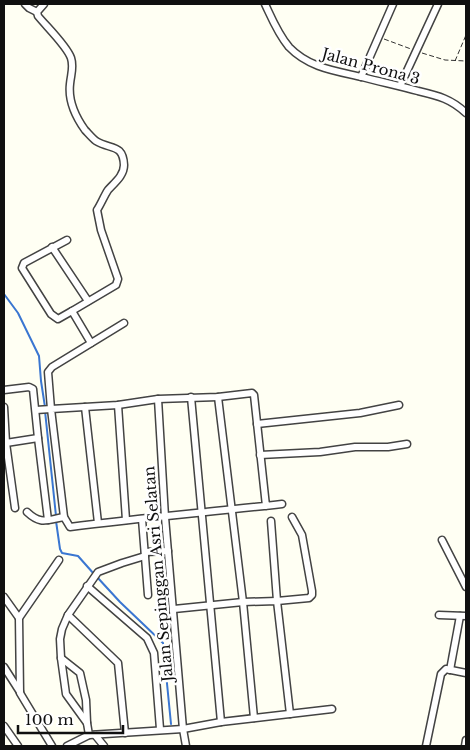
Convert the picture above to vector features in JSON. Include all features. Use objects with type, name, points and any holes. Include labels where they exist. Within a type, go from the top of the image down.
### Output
[{"type":"street","points":[[25,4],[37,12],[38,16],[70,56],[73,69],[70,99],[77,116],[94,140],[114,147],[121,152],[124,163],[124,170],[108,191],[97,210],[101,230],[118,282],[58,320],[22,268],[24,263],[67,240]]},
{"type":"street","points":[[37,12],[44,4]]},
{"type":"street","name":"Jalan Prona 3","points":[[264,4],[279,33],[302,58],[337,72],[446,98],[456,103],[466,113]]},
{"type":"street","points":[[361,77],[393,4]]},
{"type":"street","points":[[400,86],[438,4]]},
{"type":"street","points":[[52,247],[88,301]]},
{"type":"street","points":[[72,311],[91,343]]},
{"type":"street","points":[[124,323],[52,367],[48,372],[50,409],[64,517],[70,526],[282,504]]},
{"type":"street","points":[[4,390],[32,387],[34,392],[48,520]]},
{"type":"street","points":[[37,410],[252,393],[254,395],[266,506]]},
{"type":"street","points":[[191,397],[221,722]]},
{"type":"street","points":[[218,397],[233,510],[254,718]]},
{"type":"street","name":"Jalan Sepinggan Asri Selatan","points":[[158,399],[181,729],[186,746]]},
{"type":"street","points":[[118,405],[126,520]]},
{"type":"street","points":[[257,424],[360,413],[399,405]]},
{"type":"street","points":[[4,407],[6,443],[15,508]]},
{"type":"street","points":[[85,407],[98,524]]},
{"type":"street","points":[[6,443],[38,438]]},
{"type":"street","points":[[260,455],[320,452],[355,447],[388,447],[406,444]]},
{"type":"street","points":[[27,512],[37,521],[64,517]]},
{"type":"street","points":[[174,609],[309,598],[312,595],[302,535],[292,518]]},
{"type":"street","points":[[142,519],[148,595]]},
{"type":"street","points":[[270,521],[290,714]]},
{"type":"street","points":[[442,540],[466,587]]},
{"type":"street","points":[[104,746],[92,735],[87,723],[66,694],[61,658],[61,634],[68,615],[98,572],[145,554],[168,552]]},
{"type":"street","points":[[19,618],[59,560]]},
{"type":"street","points":[[87,586],[142,633],[151,644],[154,653],[161,729]]},
{"type":"street","points":[[4,597],[19,618],[20,693]]},
{"type":"street","points":[[68,615],[118,663],[124,733]]},
{"type":"street","points":[[439,615],[463,616],[450,670]]},
{"type":"street","points":[[61,658],[80,673],[86,700],[87,723]]},
{"type":"street","points":[[4,667],[52,746]]},
{"type":"street","points":[[426,746],[441,674],[446,669],[466,673]]},
{"type":"street","points":[[67,746],[92,735],[181,729],[221,722],[332,709]]},
{"type":"street","points":[[4,726],[18,746]]},
{"type":"street","points":[[465,746],[466,740]]},
{"type":"path","points":[[454,62],[466,35]]},
{"type":"path","points":[[379,37],[445,60],[454,62],[466,60]]},
{"type":"waterway","points":[[4,294],[18,313],[39,356],[45,407]]},
{"type":"waterway","points":[[45,411],[56,516]]},
{"type":"waterway","points":[[56,521],[62,553],[78,556],[94,574]]},
{"type":"waterway","points":[[97,577],[163,643],[171,724]]}]
